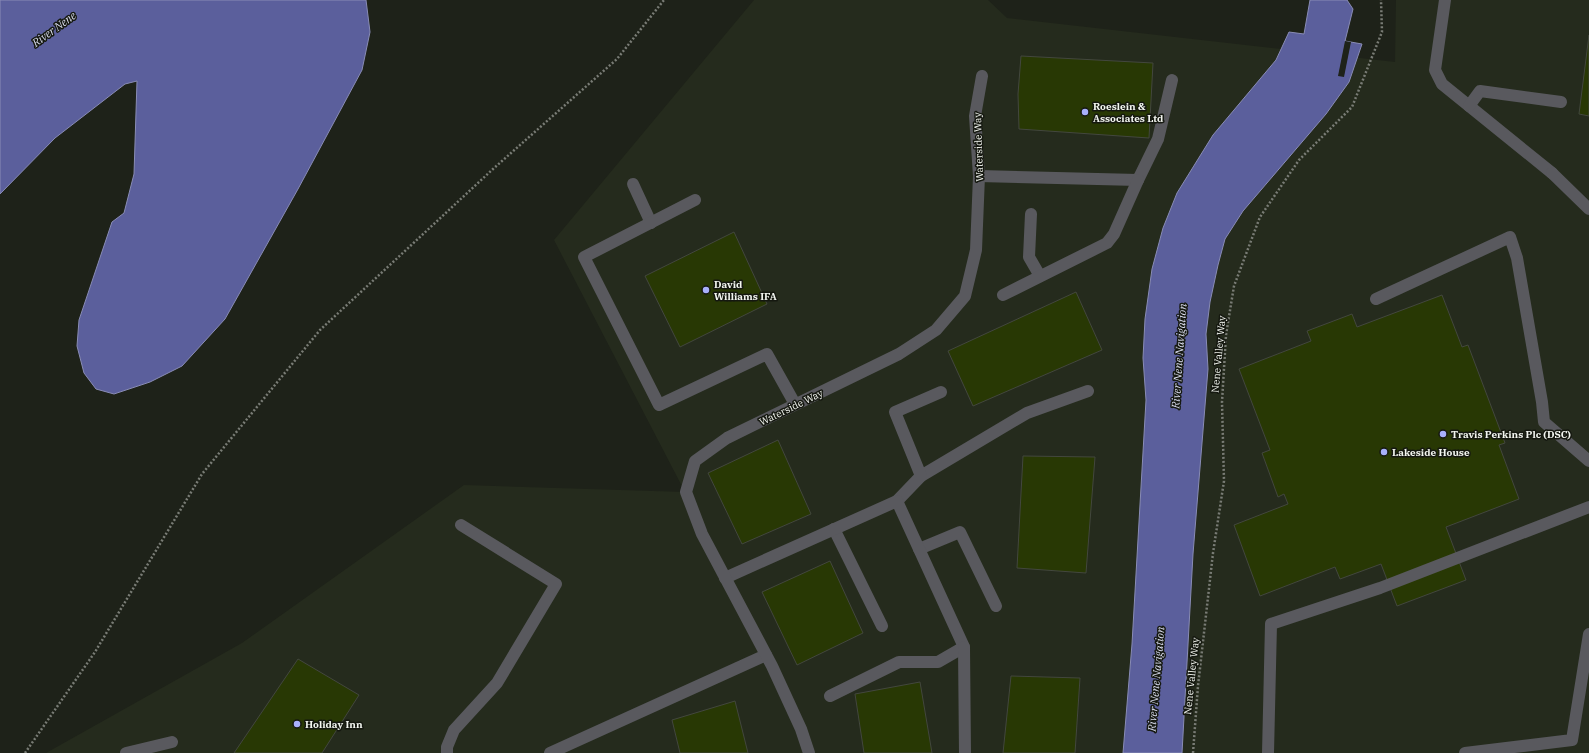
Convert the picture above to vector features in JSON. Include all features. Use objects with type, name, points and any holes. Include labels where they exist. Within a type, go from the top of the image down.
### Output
[{"type":"street","points":[[1445,0],[1435,70],[1442,84],[1552,173],[1589,210]]},
{"type":"street","name":"Waterside Way","points":[[809,753],[801,729],[766,655],[702,534],[686,492],[695,461],[727,438],[899,354],[936,330],[965,296],[976,250],[979,176],[975,116],[982,76]]},
{"type":"street","points":[[1003,295],[1107,242],[1114,234],[1158,139],[1172,80]]},
{"type":"street","points":[[1469,106],[1480,91],[1561,102]]},
{"type":"street","points":[[979,176],[1138,180]]},
{"type":"street","points":[[633,184],[651,223]]},
{"type":"street","points":[[695,200],[584,257],[659,406],[767,354],[795,404]]},
{"type":"street","points":[[1031,214],[1029,257],[1040,276]]},
{"type":"street","points":[[1376,299],[1510,237],[1517,258],[1542,402],[1544,422],[1589,461]]},
{"type":"street","points":[[725,578],[897,501],[922,476],[1027,413],[1088,391]]},
{"type":"street","points":[[922,476],[895,412],[940,392]]},
{"type":"street","points":[[897,501],[964,647],[966,753]]},
{"type":"street","points":[[1268,753],[1271,624],[1380,588],[1589,507]]},
{"type":"street","points":[[446,753],[454,730],[497,683],[556,584],[461,525]]},
{"type":"street","points":[[834,529],[882,626]]},
{"type":"street","points":[[919,549],[960,532],[996,606]]},
{"type":"street","points":[[1465,753],[1572,740],[1589,634]]},
{"type":"street","points":[[830,696],[899,662],[938,662],[964,647]]},
{"type":"street","points":[[550,753],[766,655]]},
{"type":"street","points":[[126,753],[172,742]]},
{"type":"path","points":[[25,753],[95,652],[202,474],[320,330],[493,169],[617,59],[664,0]]},
{"type":"path","name":"Nene Valley Way","points":[[1193,753],[1198,686],[1213,553],[1224,481],[1222,402],[1226,335],[1234,286],[1260,217],[1299,160],[1352,107],[1382,32],[1381,0]]},
{"type":"shaded area","points":[[754,0],[988,0],[1007,18],[1395,62],[1396,0],[1589,0],[1589,753],[46,753],[242,643],[464,485],[685,492],[554,240]]},
{"type":"water","name":"River Nene","points":[[0,0],[366,0],[370,32],[362,70],[298,189],[225,319],[182,366],[150,382],[114,394],[96,389],[84,373],[77,346],[79,320],[112,222],[124,213],[134,174],[137,81],[125,84],[55,138],[0,194]]},
{"type":"water","name":"River Nene Navigation","points":[[1310,0],[1347,0],[1353,9],[1345,41],[1362,44],[1349,82],[1326,114],[1243,211],[1225,239],[1210,302],[1206,334],[1208,369],[1193,554],[1182,753],[1123,753],[1132,644],[1146,400],[1143,358],[1145,319],[1152,269],[1163,228],[1177,193],[1213,135],[1276,60],[1289,32],[1304,34]]},
{"type":"pier","points":[[1345,41],[1351,42],[1344,77],[1338,76]]},
{"type":"building","points":[[1589,35],[1589,116],[1579,114]]},
{"type":"building","name":"Roeslein & Associates Ltd","points":[[1021,56],[1153,63],[1149,138],[1019,129],[1018,94]]},
{"type":"building","name":"David Williams IFA","points":[[734,232],[767,304],[680,347],[645,276]]},
{"type":"building","points":[[1076,292],[1102,350],[973,406],[948,351]]},
{"type":"building","name":"Lakeside House","points":[[1442,295],[1462,347],[1468,345],[1505,443],[1499,445],[1519,499],[1446,527],[1466,580],[1397,606],[1381,564],[1340,579],[1335,567],[1260,596],[1234,525],[1288,504],[1284,494],[1278,497],[1262,453],[1270,450],[1239,369],[1311,341],[1307,331],[1352,314],[1357,327]]},
{"type":"building","points":[[778,440],[811,514],[742,544],[708,473]]},
{"type":"building","points":[[1023,456],[1095,457],[1086,573],[1017,568]]},
{"type":"building","points":[[830,561],[863,633],[797,665],[762,592]]},
{"type":"building","name":"Holiday Inn","points":[[298,659],[359,695],[322,753],[234,753]]},
{"type":"building","points":[[1011,676],[1080,678],[1075,753],[1003,753]]},
{"type":"building","points":[[920,682],[932,753],[864,753],[855,694]]},
{"type":"building","points":[[735,701],[748,753],[680,753],[672,720]]},
{"type":"place","name":"Roeslein & Associates Ltd","points":[[1085,112]]},
{"type":"place","name":"David Williams IFA","points":[[706,290]]},
{"type":"place","name":"Travis Perkins Plc (DSC)","points":[[1443,434]]},
{"type":"place","name":"Lakeside House","points":[[1384,452]]},
{"type":"place","name":"Holiday Inn","points":[[297,724]]}]
